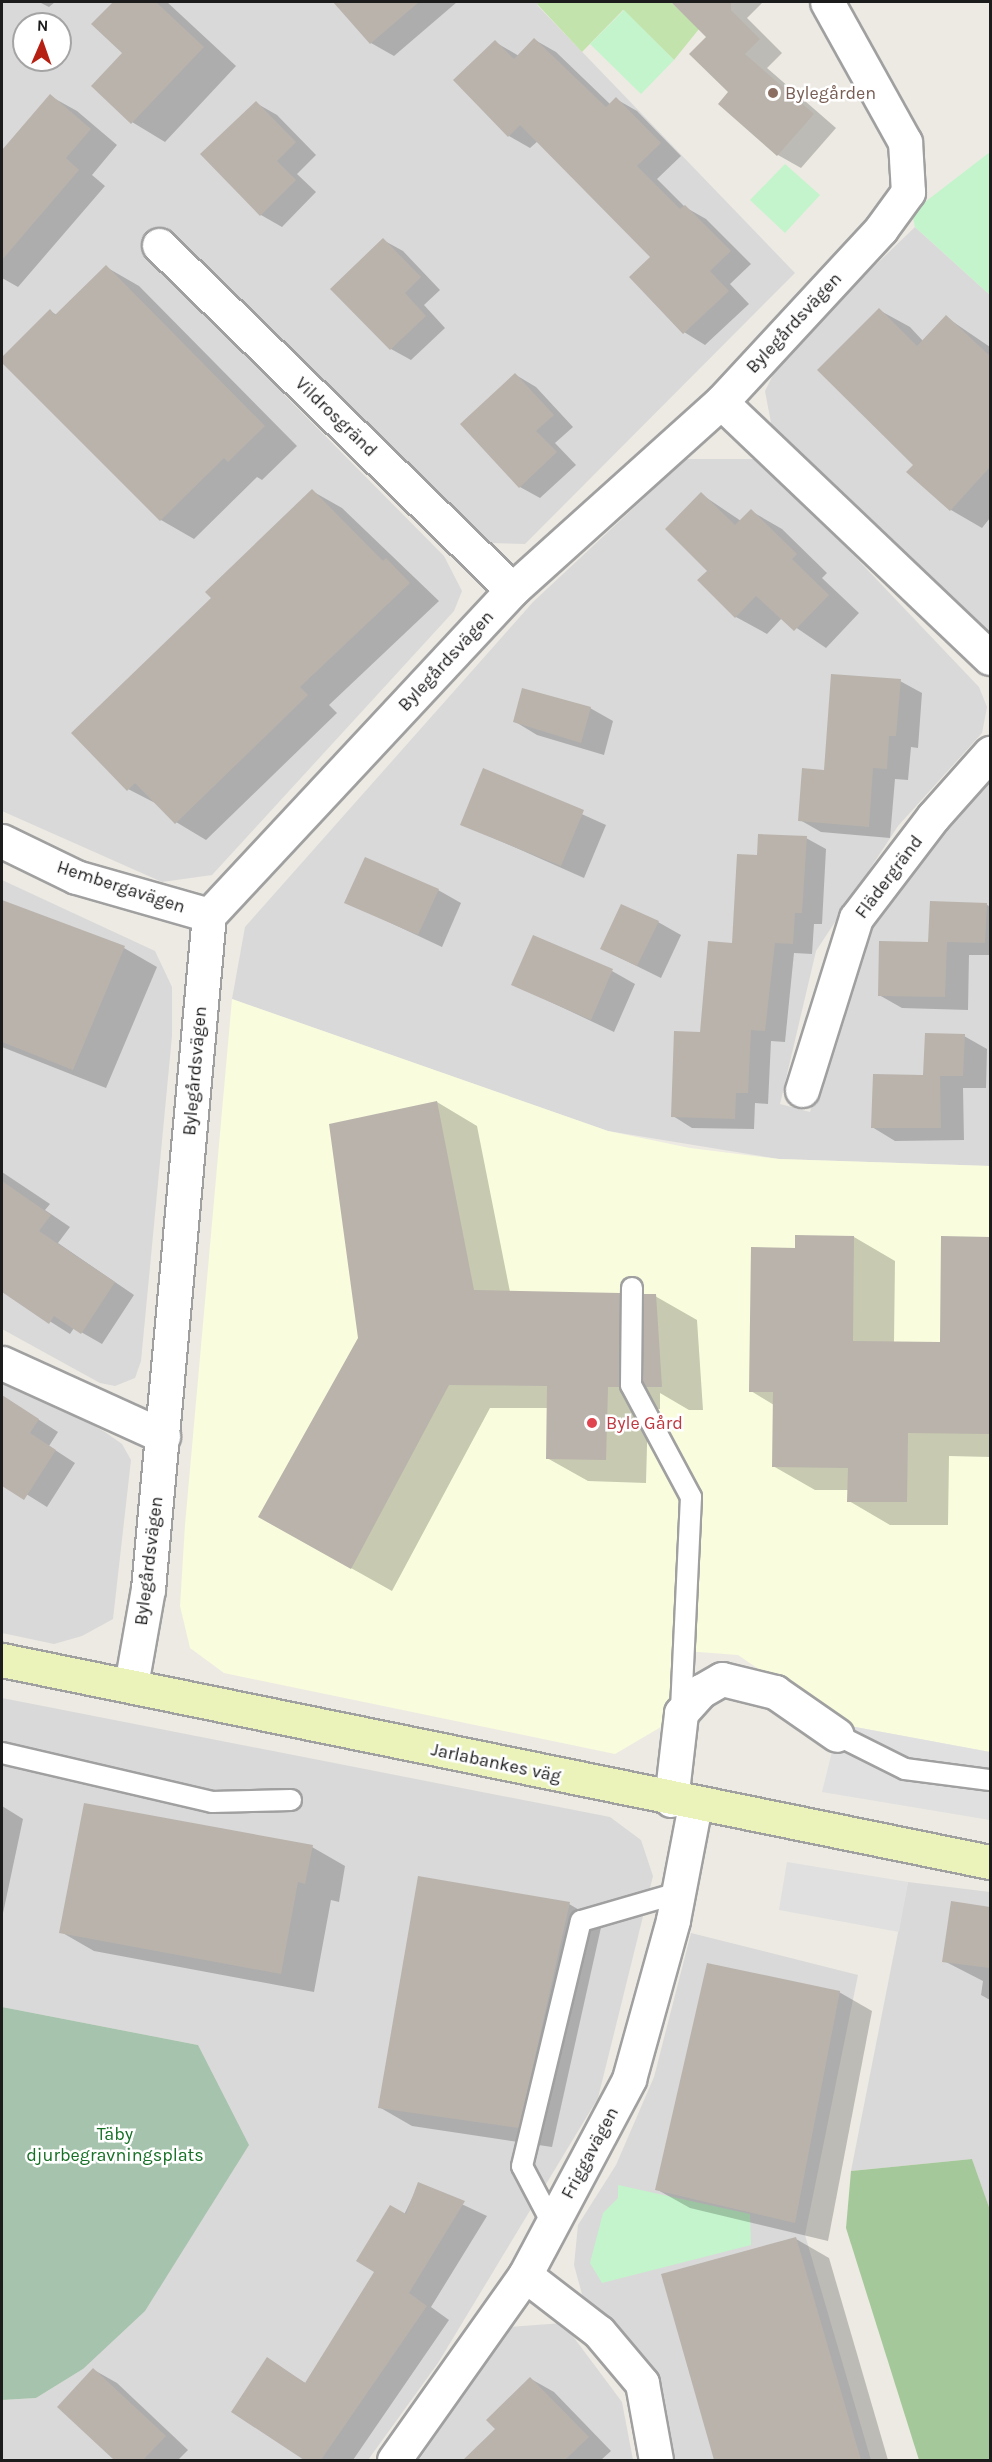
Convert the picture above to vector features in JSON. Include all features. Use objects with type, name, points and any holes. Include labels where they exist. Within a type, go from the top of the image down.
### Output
[{"type":"main road","name":"Jarlabankes väg","points":[[2,1660],[131,1685],[683,1802],[990,1862]]},
{"type":"street","name":"Bylegårdsvägen","points":[[131,1685],[148,1589],[209,915],[512,590],[721,402],[881,229],[908,192],[905,142],[827,2]]},
{"type":"street","name":"Vildrosgränd","points":[[159,245],[512,590]]},
{"type":"street","points":[[721,402],[990,658]]},
{"type":"street","name":"Flädergränd","points":[[802,1090],[856,918],[933,817],[990,753]]},
{"type":"street","name":"Hembergavägen","points":[[2,841],[76,877],[209,915]]},
{"type":"street","points":[[2,1364],[163,1436]]},
{"type":"street","points":[[681,1713],[701,1691],[722,1679],[774,1692],[837,1735]]},
{"type":"street","name":"Friggavägen","points":[[394,2460],[525,2275],[629,2079],[678,1893],[683,1802],[681,1713]]},
{"type":"street","points":[[525,2275],[599,2332],[642,2384],[656,2460]]},
{"type":"lane","points":[[632,1288],[631,1385],[691,1497],[681,1713]]},
{"type":"lane","points":[[837,1735],[905,1768],[990,1780]]},
{"type":"lane","points":[[2,1753],[212,1802],[291,1800]]},
{"type":"lane","points":[[552,2223],[522,2166],[581,1921],[678,1893]]},
{"type":"shaded area","points":[[2,2],[540,2],[537,5],[795,273],[525,544],[490,543],[455,515],[166,227],[144,253],[444,556],[462,591],[454,611],[212,875],[162,882],[2,811]]},
{"type":"shaded area","points":[[915,227],[990,295],[990,633],[772,428],[765,391],[784,353]]},
{"type":"shaded area","points":[[686,459],[762,459],[979,687],[987,707],[982,733],[898,826],[816,951],[780,1104],[810,1112],[874,917],[990,773],[990,1166],[779,1159],[608,1131],[232,999],[245,927],[533,602]]},
{"type":"shaded area","points":[[2,880],[155,951],[172,987],[172,1036],[141,1361],[135,1378],[115,1386],[100,1383],[2,1329]]},
{"type":"shaded area","name":"Byle Gård","points":[[232,999],[608,1131],[690,1148],[779,1159],[990,1166],[990,1752],[839,1724],[738,1655],[685,1651],[661,1727],[615,1754],[224,1673],[190,1648],[180,1606],[185,1525]]},
{"type":"shaded area","points":[[2,1376],[105,1432],[122,1444],[131,1460],[113,1619],[82,1636],[54,1644],[2,1633]]},
{"type":"shaded area","points":[[2,1698],[610,1817],[641,1840],[653,1876],[598,2098],[438,2363],[368,2460],[2,2460],[2,2400],[36,2398],[83,2369],[198,2045],[2,2007]]},
{"type":"shaded area","points":[[839,1724],[990,1752],[990,1820],[822,1792]]},
{"type":"shaded area","points":[[787,1862],[908,1882],[899,1932],[779,1910]]},
{"type":"shaded area","points":[[908,1882],[990,1892],[990,2211],[972,2159],[851,2171]]},
{"type":"shaded area","points":[[691,1933],[858,1975],[805,2235],[871,2460],[673,2460],[658,2377],[623,2332],[585,2305],[574,2265],[578,2225],[616,2165],[654,2077]]},
{"type":"shaded area","points":[[563,2323],[622,2402],[633,2460],[419,2460],[509,2327]]},
{"type":"green space","points":[[540,2],[671,2],[699,29],[674,60],[623,10],[582,52],[537,4]]},
{"type":"green space","points":[[624,10],[674,60],[641,94],[590,44]]},
{"type":"green space","points":[[990,152],[990,295],[915,227],[912,212]]},
{"type":"green space","points":[[785,164],[820,195],[785,233],[750,200]]},
{"type":"green space","name":"Täby djurbegravningsplats","points":[[2,2007],[198,2045],[249,2145],[145,2311],[83,2369],[36,2398],[2,2400]]},
{"type":"green space","points":[[972,2159],[990,2210],[990,2460],[919,2460],[846,2228],[851,2171]]},
{"type":"green space","points":[[618,2185],[750,2214],[751,2245],[602,2283],[590,2263],[603,2213],[618,2198]]},
{"type":"building","points":[[113,2],[156,2],[204,47],[131,124],[91,86],[122,53],[91,24]]},
{"type":"building","points":[[333,2],[419,2],[370,44]]},
{"type":"building","points":[[671,2],[731,2],[731,10],[760,39],[745,54],[814,114],[777,156],[718,104],[728,92],[689,54],[706,37]]},
{"type":"building","points":[[534,38],[606,107],[616,97],[661,143],[637,166],[680,209],[685,205],[731,251],[710,271],[729,291],[683,334],[629,277],[650,257],[520,125],[508,137],[453,80],[495,40],[514,59]]},
{"type":"building","points":[[50,94],[91,129],[66,158],[79,170],[2,260],[2,150]]},
{"type":"building","points":[[256,101],[296,142],[277,161],[296,180],[260,216],[200,154]]},
{"type":"building","points":[[383,238],[421,277],[405,293],[426,316],[390,350],[330,289]]},
{"type":"building","points":[[106,265],[265,426],[228,462],[224,458],[160,521],[2,363],[2,357],[50,309],[55,315]]},
{"type":"building","points":[[879,308],[917,346],[946,315],[990,356],[990,467],[950,511],[906,472],[913,465],[817,370]]},
{"type":"building","points":[[515,373],[554,415],[536,431],[557,452],[519,488],[460,424]]},
{"type":"building","points":[[312,489],[383,561],[386,558],[410,583],[300,687],[308,695],[175,824],[135,783],[127,791],[71,733],[211,598],[205,592]]},
{"type":"building","points":[[701,492],[735,525],[751,509],[797,554],[792,559],[829,595],[794,631],[756,596],[735,618],[697,580],[707,571],[665,529]]},
{"type":"building","points":[[831,674],[901,679],[896,736],[889,736],[887,769],[873,768],[869,827],[798,821],[802,768],[824,770]]},
{"type":"building","points":[[522,688],[591,707],[581,743],[513,722]]},
{"type":"building","points":[[483,768],[584,810],[561,866],[460,825]]},
{"type":"building","points":[[758,834],[807,836],[802,913],[795,913],[793,944],[775,943],[765,1031],[751,1030],[748,1093],[736,1093],[735,1119],[671,1117],[674,1031],[700,1032],[708,941],[732,943],[737,854],[757,855]]},
{"type":"building","points":[[365,857],[439,889],[418,935],[344,903]]},
{"type":"building","points":[[2,900],[125,946],[73,1070],[2,1042]]},
{"type":"building","points":[[930,901],[987,903],[985,943],[947,942],[945,997],[878,996],[879,941],[928,942]]},
{"type":"building","points":[[621,904],[659,921],[637,966],[600,949]]},
{"type":"building","points":[[533,935],[613,969],[591,1020],[511,985]]},
{"type":"building","points":[[925,1033],[965,1034],[963,1076],[940,1076],[941,1128],[871,1128],[873,1074],[923,1075]]},
{"type":"building","points":[[437,1101],[474,1290],[620,1293],[619,1387],[608,1387],[606,1460],[546,1459],[547,1386],[449,1385],[351,1569],[258,1517],[358,1338],[329,1124]]},
{"type":"building","points":[[2,1181],[51,1215],[39,1231],[115,1282],[81,1334],[54,1316],[49,1324],[2,1292]]},
{"type":"building","points":[[795,1235],[854,1236],[853,1341],[940,1342],[941,1236],[990,1237],[990,1434],[908,1433],[907,1502],[847,1502],[848,1468],[772,1467],[773,1392],[749,1392],[751,1247],[795,1248]]},
{"type":"building","points":[[644,1294],[656,1294],[662,1387],[646,1387],[643,1382]]},
{"type":"building","points":[[2,1395],[39,1419],[30,1433],[56,1450],[24,1500],[2,1486]]},
{"type":"building","points":[[84,1803],[313,1845],[305,1884],[298,1882],[281,1974],[59,1933]]},
{"type":"building","points":[[418,1876],[570,1902],[519,2128],[378,2108]]},
{"type":"building","points":[[951,1901],[990,1907],[990,1968],[942,1962]]},
{"type":"building","points":[[707,1963],[840,1991],[795,2223],[655,2190]]},
{"type":"building","points":[[418,2182],[465,2201],[409,2293],[427,2306],[321,2460],[304,2460],[231,2412],[267,2357],[305,2383],[374,2272],[356,2261],[390,2205],[406,2214]]},
{"type":"building","points":[[796,2237],[861,2460],[714,2460],[661,2274]]},
{"type":"building","points":[[93,2368],[166,2436],[143,2460],[114,2460],[57,2407]]},
{"type":"building","points":[[530,2377],[589,2437],[565,2460],[463,2460],[495,2429],[486,2420]]},
{"type":"place","name":"Bylegården","points":[[773,93]]},
{"type":"place","name":"Byle Gård","points":[[592,1423]]}]
